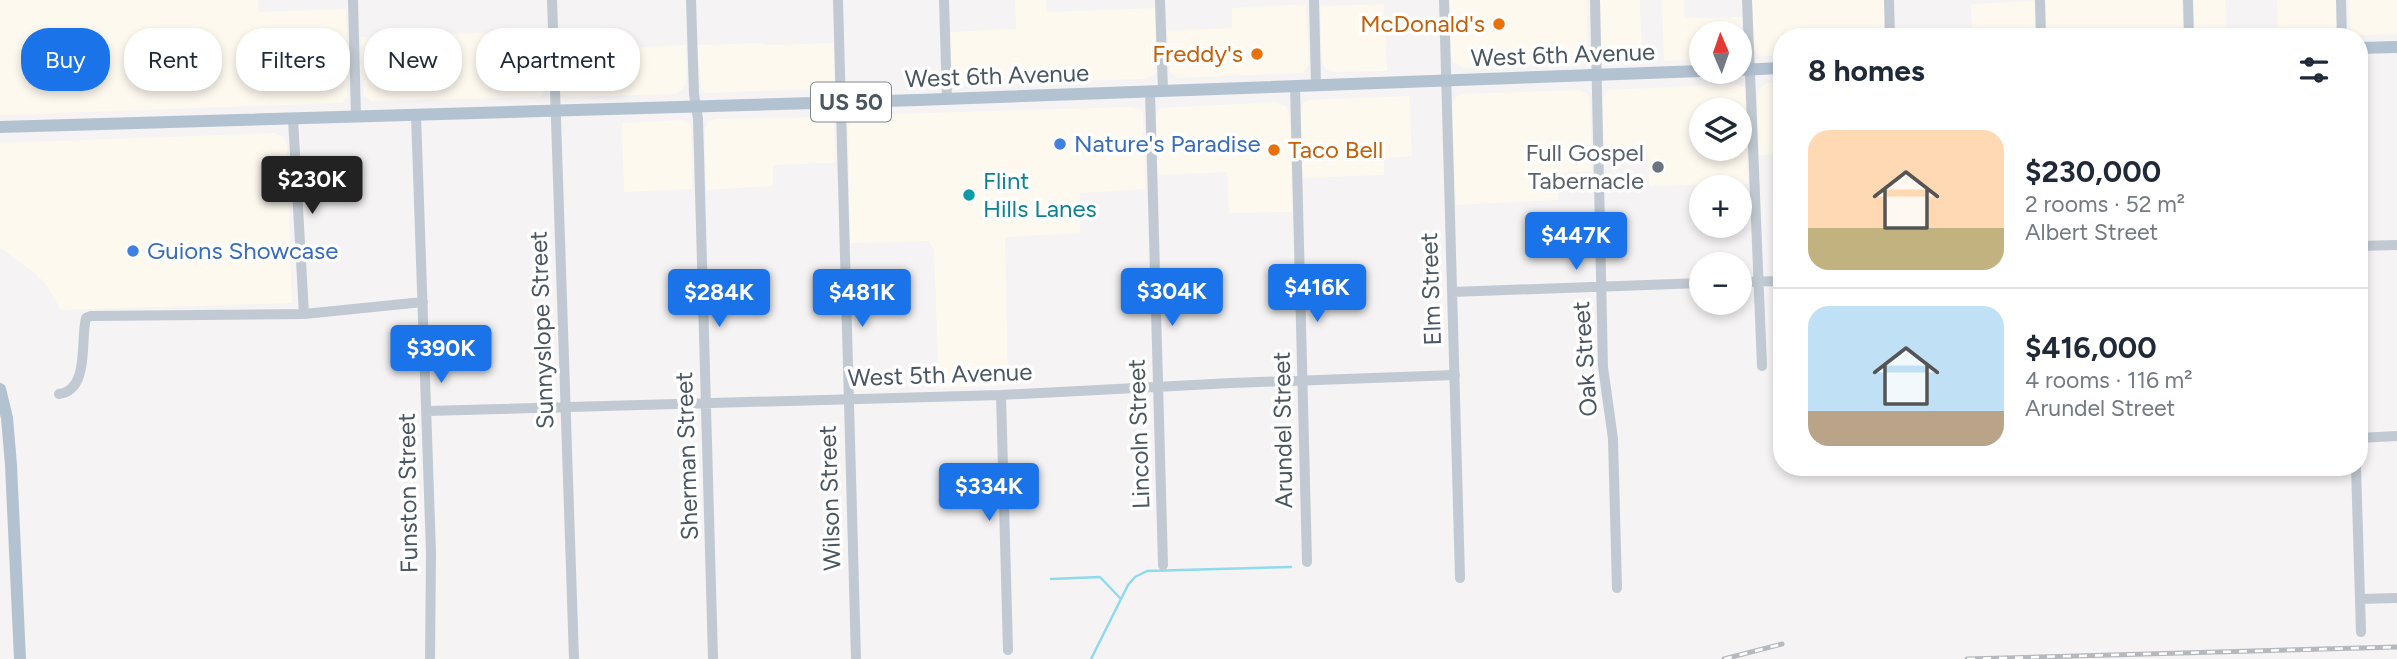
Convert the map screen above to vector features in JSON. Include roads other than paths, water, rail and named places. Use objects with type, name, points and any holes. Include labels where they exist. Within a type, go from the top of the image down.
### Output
[{"type":"main road","points":[[2368,48],[2397,47]]},
{"type":"main road","points":[[1752,69],[1773,68]]},
{"type":"main road","name":"West 6th Avenue","points":[[0,127],[841,103],[1689,71]]},
{"type":"main road","points":[[0,390],[7,418],[11,465],[20,659]]},
{"type":"street","points":[[353,0],[356,117]]},
{"type":"street","name":"Sunnyslope Street","points":[[552,0],[575,659]]},
{"type":"street","name":"Sherman Street","points":[[691,0],[713,659]]},
{"type":"street","name":"Wilson Street","points":[[838,0],[856,659]]},
{"type":"street","points":[[944,0],[947,99]]},
{"type":"street","name":"Lincoln Street","points":[[1160,0],[1156,91],[1163,565]]},
{"type":"street","points":[[1314,0],[1316,85]]},
{"type":"street","name":"Elm Street","points":[[1444,0],[1460,578]]},
{"type":"street","name":"Oak Street","points":[[1595,0],[1603,367],[1613,439],[1617,588]]},
{"type":"street","points":[[1746,21],[1747,0]]},
{"type":"street","points":[[1889,0],[1890,28]]},
{"type":"street","points":[[2040,0],[2041,28]]},
{"type":"street","points":[[2188,0],[2189,28]]},
{"type":"street","points":[[2341,0],[2342,28]]},
{"type":"street","points":[[1746,84],[1762,366]]},
{"type":"street","name":"Arundel Street","points":[[1295,86],[1307,562]]},
{"type":"street","name":"Funston Street","points":[[416,115],[431,552],[430,659]]},
{"type":"street","points":[[293,119],[304,314]]},
{"type":"street","points":[[2368,246],[2397,245]]},
{"type":"street","points":[[1752,281],[1773,281]]},
{"type":"street","points":[[1452,292],[1689,283]]},
{"type":"street","points":[[59,394],[73,388],[79,378],[82,331],[86,318],[304,314],[423,302]]},
{"type":"street","name":"West 5th Avenue","points":[[427,411],[1001,395],[1455,375]]},
{"type":"street","points":[[1001,395],[1008,650]]},
{"type":"street","points":[[2368,438],[2397,436]]},
{"type":"street","points":[[2356,476],[2361,632]]},
{"type":"street","points":[[2360,599],[2397,598]]},
{"type":"waterway","points":[[1091,659],[1128,585],[1135,577],[1147,571],[1291,567]]},
{"type":"waterway","points":[[1051,579],[1100,577],[1120,598]]},
{"type":"railway","points":[[1724,659],[1782,644]]},
{"type":"railway","points":[[1967,659],[2397,647]]},
{"type":"place","name":"McDonald's","points":[[1499,24]]},
{"type":"place","name":"Freddy's","points":[[1257,54]]},
{"type":"place","name":"Nature's Paradise","points":[[1060,144]]},
{"type":"place","name":"Taco Bell","points":[[1274,150]]},
{"type":"place","name":"Full Gospel Tabernacle","points":[[1658,167]]},
{"type":"place","name":"Flint Hills Lanes","points":[[969,195]]},
{"type":"place","name":"Guions Showcase","points":[[133,251]]}]
